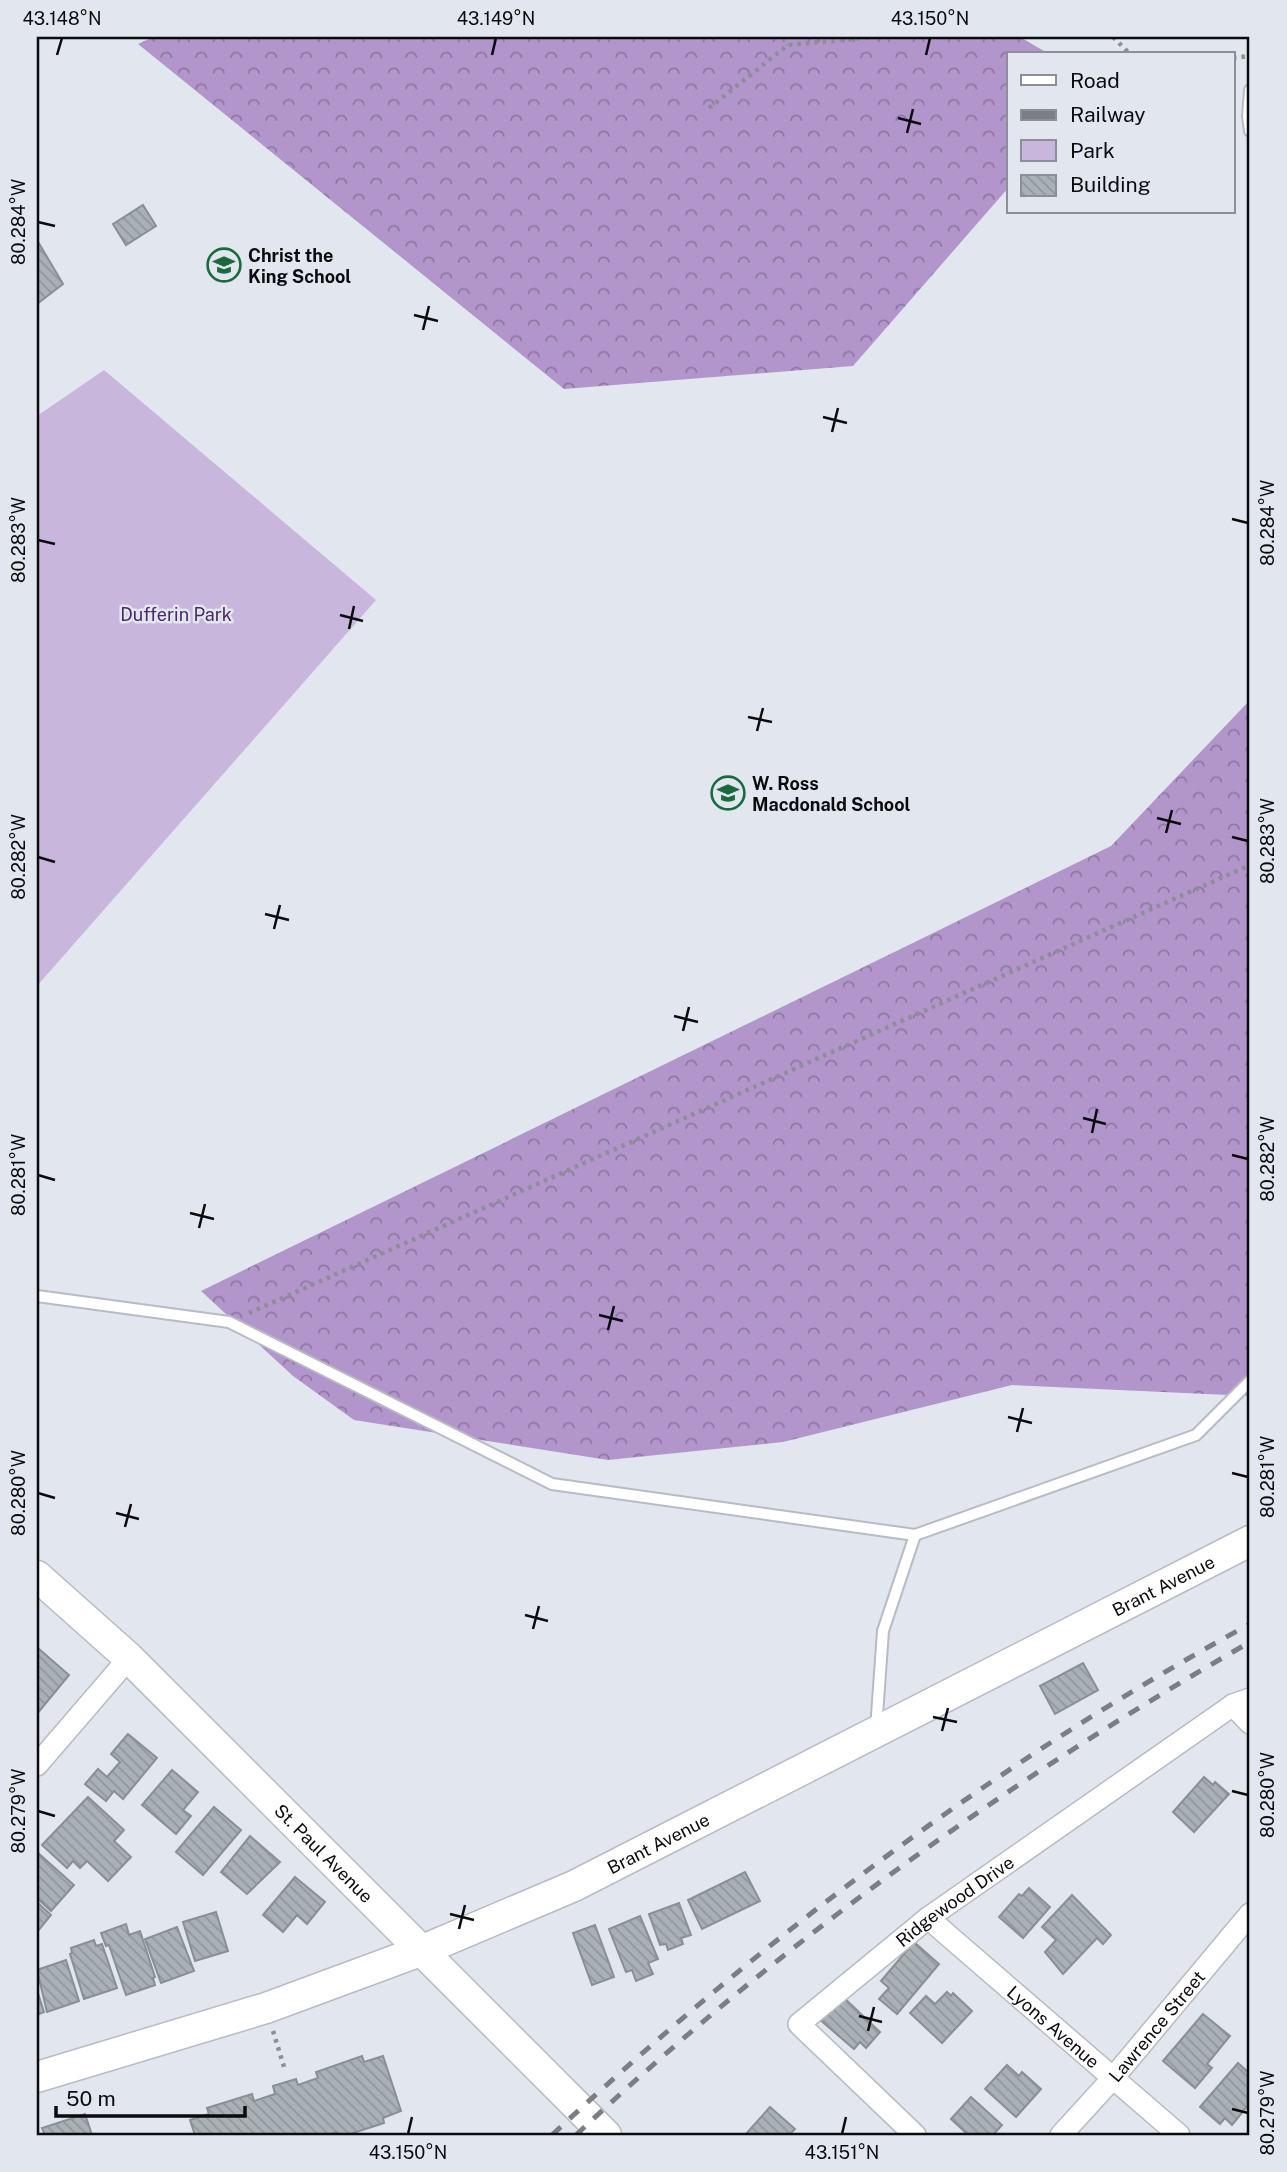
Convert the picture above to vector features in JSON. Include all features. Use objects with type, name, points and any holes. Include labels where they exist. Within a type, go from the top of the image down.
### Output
[{"type":"main road","name":"Brant Avenue","points":[[37,2077],[266,2008],[423,1950],[574,1886],[1250,1541]]},
{"type":"main road","name":"St. Paul Avenue","points":[[37,1576],[130,1658],[606,2135]]},
{"type":"street","points":[[37,1765],[130,1658]]},
{"type":"street","points":[[1242,1702],[1250,1723]]},
{"type":"street","name":"Ridgewood Drive","points":[[915,2135],[799,2024],[928,1918],[1242,1702]]},
{"type":"street","name":"Lawrence Street","points":[[1061,2135],[1113,2078],[1250,1914]]},
{"type":"street","name":"Lyons Avenue","points":[[928,1918],[1180,2135]]},
{"type":"lane","points":[[1250,90],[1250,131]]},
{"type":"lane","points":[[37,1296],[229,1322],[552,1484],[915,1535],[1196,1435],[1250,1381]]},
{"type":"lane","points":[[876,1732],[883,1631],[915,1535]]},
{"type":"path","points":[[783,37],[788,45]]},
{"type":"path","points":[[709,108],[788,45],[875,37]]},
{"type":"path","points":[[1113,37],[1128,52]]},
{"type":"path","points":[[229,1322],[1250,865]]},
{"type":"path","points":[[266,2008],[285,2070]]},
{"type":"green space","points":[[153,37],[1020,37],[1046,52],[1007,52],[1007,189],[853,366],[564,389],[138,44]]},
{"type":"green space","name":"Dufferin Park","points":[[104,370],[376,600],[37,986],[37,416]]},
{"type":"green space","points":[[1250,700],[1250,1396],[1012,1385],[783,1442],[608,1460],[354,1420],[293,1376],[201,1291],[1111,846]]},
{"type":"building","points":[[143,205],[156,226],[126,245],[113,224]]},
{"type":"building","points":[[37,240],[63,284],[37,304]]},
{"type":"building","points":[[39,1649],[69,1675],[37,1714],[37,1651]]},
{"type":"building","points":[[1083,1663],[1098,1690],[1055,1714],[1040,1686]]},
{"type":"building","points":[[128,1734],[157,1758],[123,1799],[114,1791],[106,1801],[85,1784],[98,1769],[107,1777],[120,1762],[111,1754]]},
{"type":"building","points":[[172,1770],[198,1792],[183,1810],[191,1816],[176,1834],[142,1805]]},
{"type":"building","points":[[1204,1777],[1229,1794],[1194,1832],[1173,1812]]},
{"type":"building","points":[[88,1797],[124,1830],[114,1841],[131,1857],[108,1881],[87,1861],[80,1868],[73,1861],[67,1868],[42,1845]]},
{"type":"building","points":[[214,1807],[241,1830],[203,1875],[176,1852]]},
{"type":"building","points":[[250,1836],[280,1862],[247,1894],[221,1872]]},
{"type":"building","points":[[37,1852],[74,1885],[51,1911],[37,1898]]},
{"type":"building","points":[[745,1872],[760,1901],[702,1929],[688,1900]]},
{"type":"building","points":[[295,1877],[325,1902],[307,1924],[297,1915],[283,1932],[263,1915]]},
{"type":"building","points":[[1029,1888],[1050,1907],[1023,1938],[999,1917],[1019,1894],[1022,1896]]},
{"type":"building","points":[[1072,1895],[1111,1935],[1103,1944],[1097,1938],[1063,1974],[1045,1952],[1056,1940],[1042,1927]]},
{"type":"building","points":[[37,1902],[51,1915],[37,1932]]},
{"type":"building","points":[[679,1903],[691,1935],[681,1938],[683,1944],[668,1950],[666,1944],[660,1945],[649,1914]]},
{"type":"building","points":[[216,1912],[228,1951],[195,1961],[183,1922]]},
{"type":"building","points":[[640,1916],[658,1959],[648,1963],[653,1974],[636,1981],[632,1970],[626,1972],[609,1929]]},
{"type":"building","points":[[126,1924],[129,1935],[140,1931],[155,1977],[155,1985],[126,1995],[109,1945],[106,1946],[101,1933]]},
{"type":"building","points":[[595,1925],[614,1977],[592,1985],[573,1933]]},
{"type":"building","points":[[177,1927],[194,1971],[161,1983],[145,1939]]},
{"type":"building","points":[[94,1940],[96,1946],[102,1944],[117,1988],[84,1999],[70,1954],[71,1948]]},
{"type":"building","points":[[914,1942],[939,1964],[897,2014],[879,1999],[889,1988],[881,1981]]},
{"type":"building","points":[[66,1960],[79,2001],[47,2012],[37,1970]]},
{"type":"building","points":[[37,1990],[44,2012],[37,2015]]},
{"type":"building","points":[[947,1992],[951,1996],[953,1993],[972,2011],[942,2043],[910,2013],[926,1996],[935,2004]]},
{"type":"building","points":[[840,1994],[880,2032],[866,2048],[860,2042],[854,2049],[819,2019]]},
{"type":"building","points":[[1203,2014],[1230,2036],[1207,2064],[1212,2068],[1195,2088],[1163,2061]]},
{"type":"building","points":[[362,2056],[364,2062],[383,2056],[401,2111],[383,2118],[384,2123],[347,2135],[338,2135],[337,2132],[327,2135],[195,2135],[190,2120],[209,2114],[207,2108],[252,2094],[254,2101],[275,2094],[273,2086],[296,2079],[298,2085],[318,2078],[316,2072]]},
{"type":"building","points":[[1238,2063],[1250,2074],[1250,2103],[1232,2125],[1225,2118],[1220,2124],[1200,2107]]},
{"type":"building","points":[[1007,2065],[1019,2076],[1022,2072],[1041,2089],[1016,2117],[985,2089]]},
{"type":"building","points":[[971,2097],[1002,2125],[993,2135],[964,2135],[966,2133],[951,2119]]},
{"type":"building","points":[[770,2107],[795,2129],[789,2135],[745,2135]]},
{"type":"building","points":[[85,2114],[92,2135],[45,2135],[42,2128]]},
{"type":"railway","points":[[552,2135],[714,1991],[885,1857],[1063,1734],[1250,1624]]},
{"type":"railway","points":[[576,2135],[733,1997],[898,1869],[1071,1751],[1250,1642]]},
{"type":"place","name":"Christ the King School","points":[[224,265]]},
{"type":"place","name":"W. Ross Macdonald School","points":[[728,793]]}]
